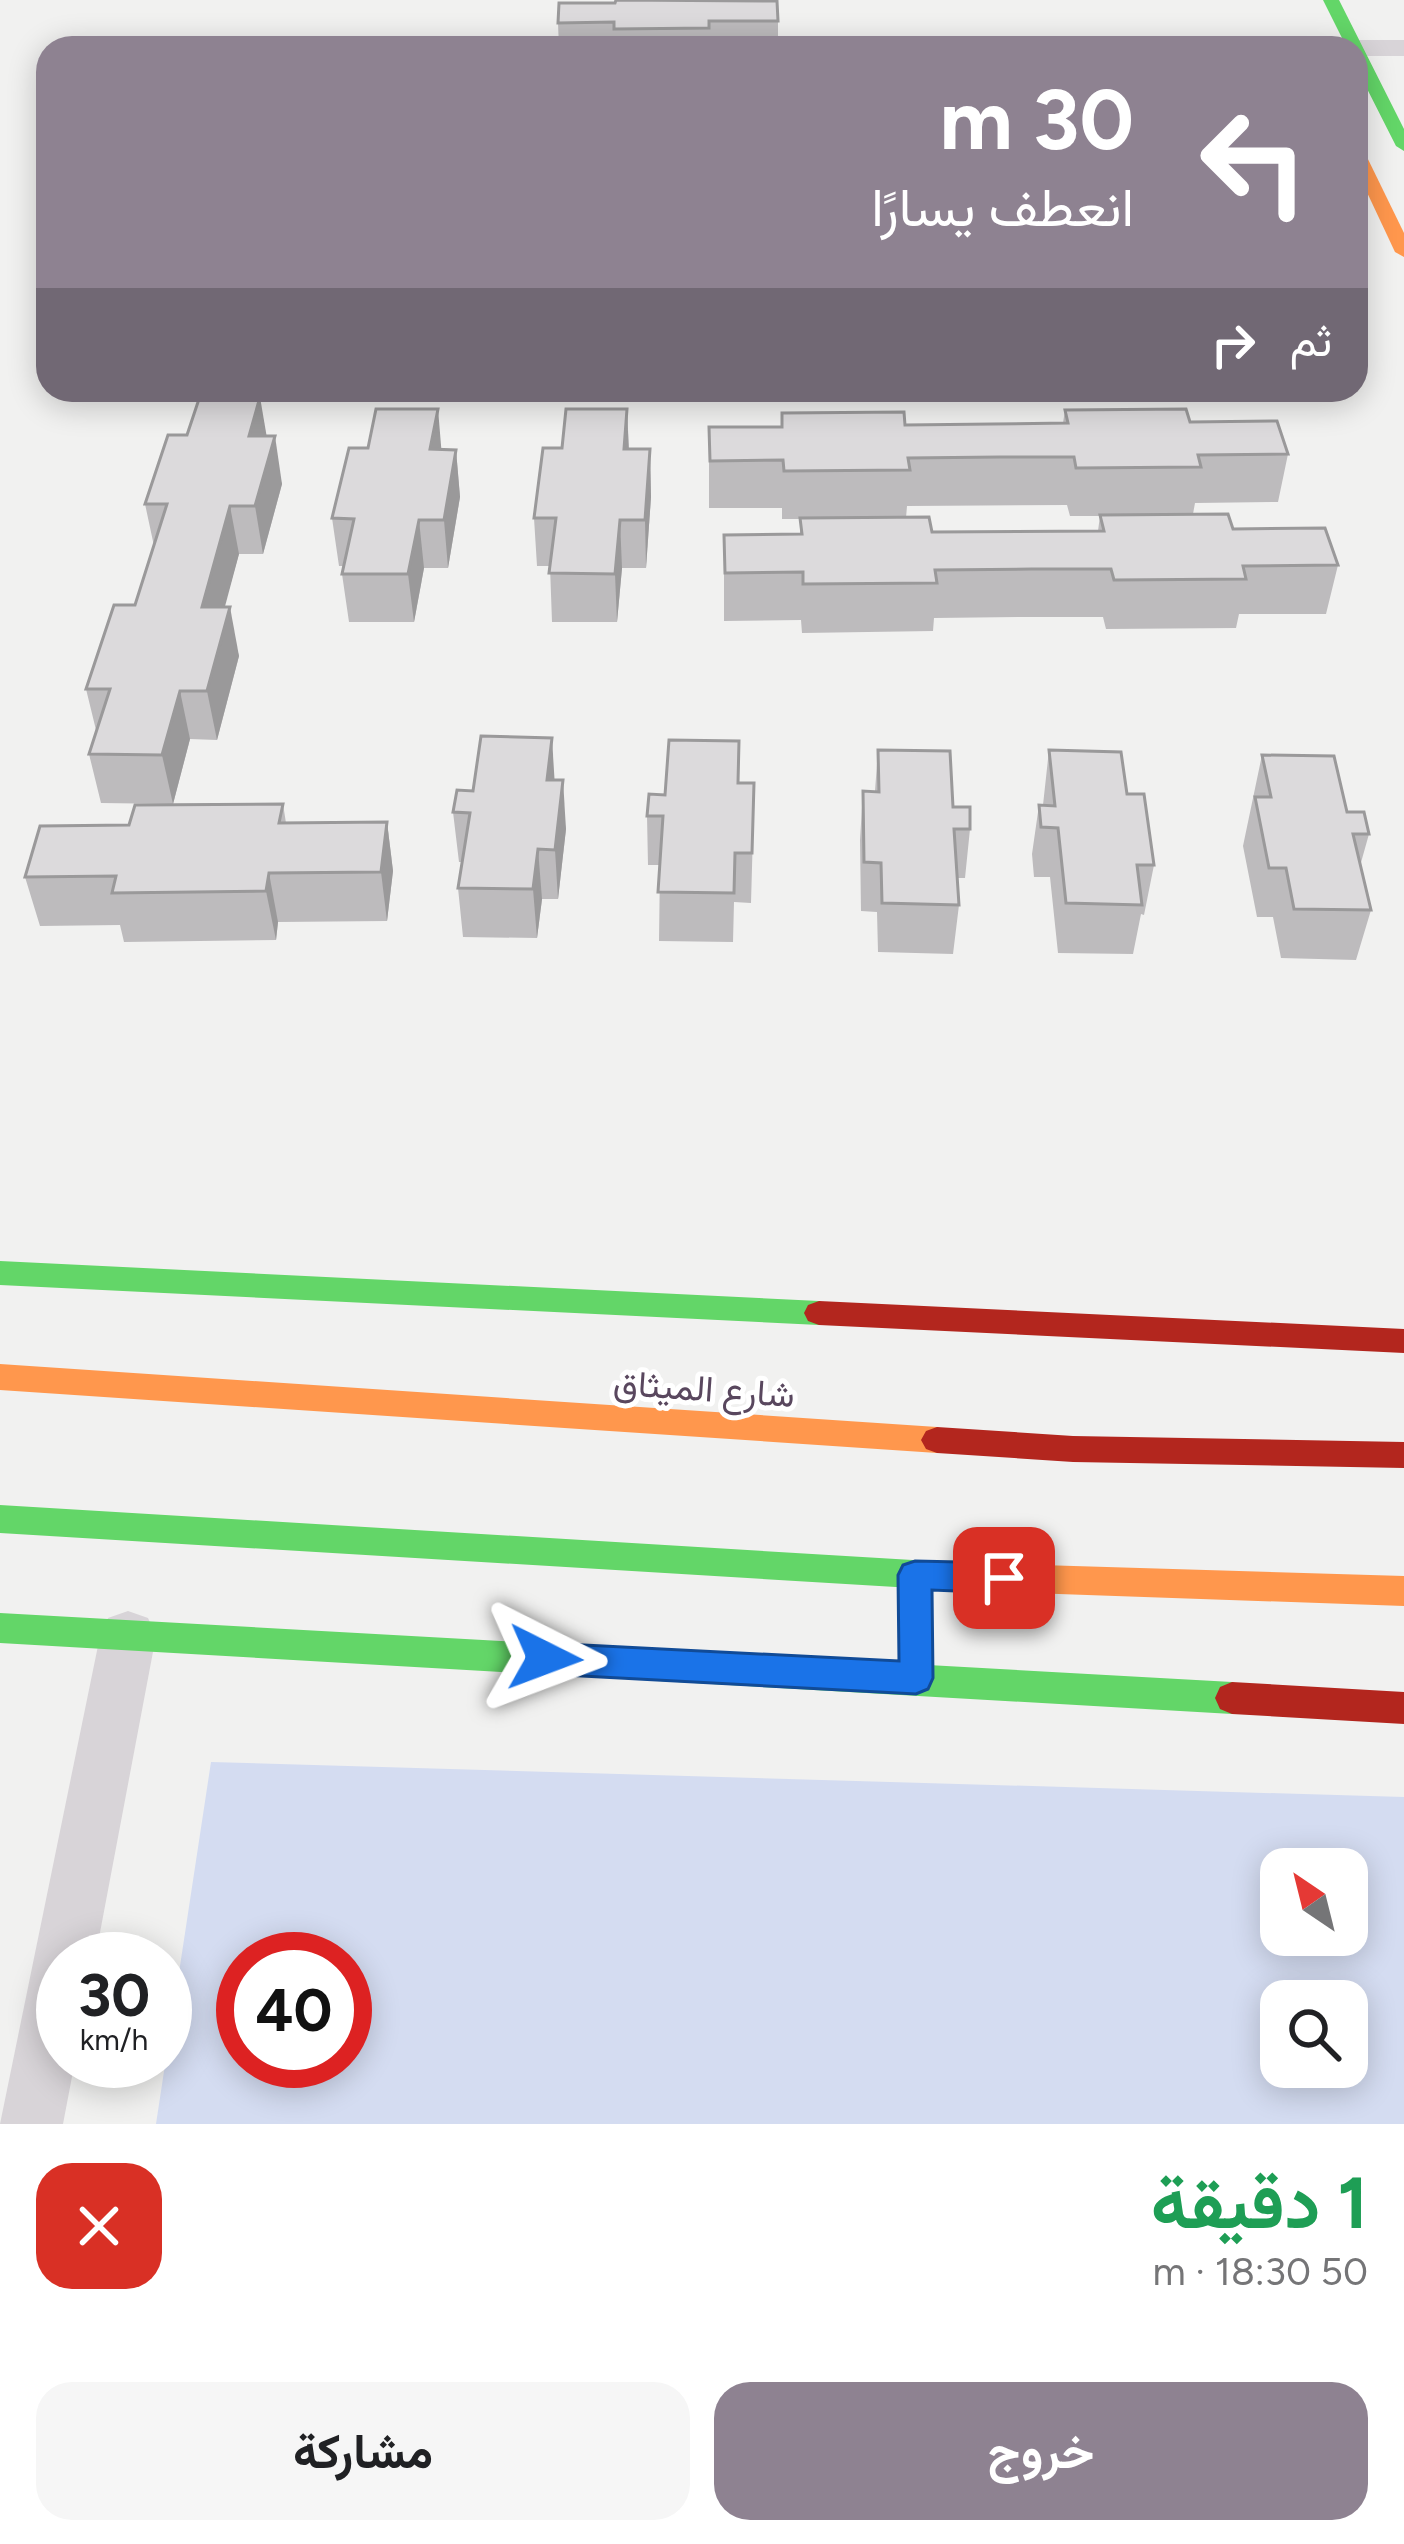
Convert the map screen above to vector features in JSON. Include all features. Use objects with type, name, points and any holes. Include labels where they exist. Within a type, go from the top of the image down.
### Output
[{"type":"street","points":[[1331,0],[1349,36]]},
{"type":"street","points":[[1368,48],[1404,47]]},
{"type":"street","points":[[1368,73],[1404,146]]},
{"type":"street","points":[[1368,176],[1404,252]]},
{"type":"street","points":[[0,1273],[1404,1341]]},
{"type":"street","name":"شارع الميثاق","points":[[0,1377],[1073,1449],[1404,1455]]},
{"type":"street","points":[[0,1519],[915,1575],[1404,1591]]},
{"type":"street","points":[[915,1575],[916,1678]]},
{"type":"street","points":[[0,1628],[1404,1708]]},
{"type":"street","points":[[69,1932],[128,1636]]},
{"type":"street","points":[[31,2124],[38,2088]]},
{"type":"shaded area","points":[[211,1762],[1404,1797],[1404,2124],[156,2124],[161,2088],[192,2088],[192,1932],[185,1932]]},
{"type":"building","points":[[777,1],[778,21],[709,21],[709,28],[614,29],[614,22],[558,23],[559,3]]},
{"type":"building","points":[[198,402],[259,402],[249,436],[275,436],[255,506],[230,506],[202,607],[230,607],[207,691],[180,691],[162,755],[89,754],[110,689],[86,689],[114,605],[135,605],[167,504],[145,504],[168,435],[187,435]]},
{"type":"building","points":[[376,409],[438,409],[430,449],[456,450],[444,520],[419,520],[408,574],[342,574],[354,519],[332,518],[349,448],[368,448]]},
{"type":"building","points":[[566,409],[627,409],[624,449],[650,449],[645,520],[620,520],[615,574],[549,573],[556,518],[534,518],[543,448],[562,448]]},
{"type":"building","points":[[1186,409],[1190,422],[1277,421],[1288,454],[1198,455],[1201,467],[1076,468],[1074,457],[1000,457],[908,458],[910,470],[784,471],[783,460],[710,461],[709,427],[782,427],[782,413],[904,412],[905,425],[1068,423],[1065,410]]},
{"type":"building","points":[[1228,514],[1233,529],[1325,528],[1338,565],[1243,566],[1246,579],[1114,580],[1111,569],[935,570],[937,583],[803,584],[803,572],[725,573],[724,535],[802,534],[800,518],[929,517],[932,532],[1104,531],[1100,515]]},
{"type":"building","points":[[481,736],[552,738],[547,780],[563,780],[555,850],[538,849],[533,889],[458,888],[470,813],[453,812],[457,790],[473,791]]},
{"type":"building","points":[[669,740],[739,741],[738,783],[754,783],[752,853],[735,853],[734,893],[658,892],[663,816],[647,816],[649,794],[665,795]]},
{"type":"building","points":[[878,750],[950,751],[953,807],[970,807],[970,829],[954,829],[959,905],[882,903],[881,863],[864,862],[863,791],[879,792]]},
{"type":"building","points":[[1049,750],[1121,752],[1127,794],[1144,794],[1154,865],[1137,865],[1142,905],[1066,903],[1058,828],[1041,827],[1039,805],[1055,806]]},
{"type":"building","points":[[1262,755],[1334,756],[1347,812],[1364,812],[1369,834],[1353,834],[1371,910],[1294,909],[1286,868],[1269,868],[1255,797],[1271,797]]},
{"type":"building","points":[[283,804],[279,823],[387,822],[381,872],[269,873],[266,891],[112,893],[116,876],[25,877],[40,826],[129,825],[135,805]]},
{"type":"traffic: fast","points":[[1331,0],[1349,36]]},
{"type":"traffic: fast","points":[[1368,75],[1404,146]]},
{"type":"traffic: fast","points":[[0,1273],[819,1313]]},
{"type":"traffic: fast","points":[[0,1519],[946,1576]]},
{"type":"traffic: fast","points":[[0,1628],[1232,1698]]},
{"type":"traffic: slow","points":[[1368,176],[1404,252]]},
{"type":"traffic: slow","points":[[0,1377],[937,1440]]},
{"type":"traffic: slow","points":[[915,1575],[916,1678]]},
{"type":"traffic: slow","points":[[946,1576],[1404,1591]]},
{"type":"traffic: jam","points":[[819,1313],[1404,1341]]},
{"type":"traffic: jam","points":[[937,1440],[1073,1449],[1404,1455]]},
{"type":"traffic: jam","points":[[1232,1698],[1404,1708]]},
{"type":"route","points":[[545,1658],[916,1678],[915,1575],[1004,1578]]}]
